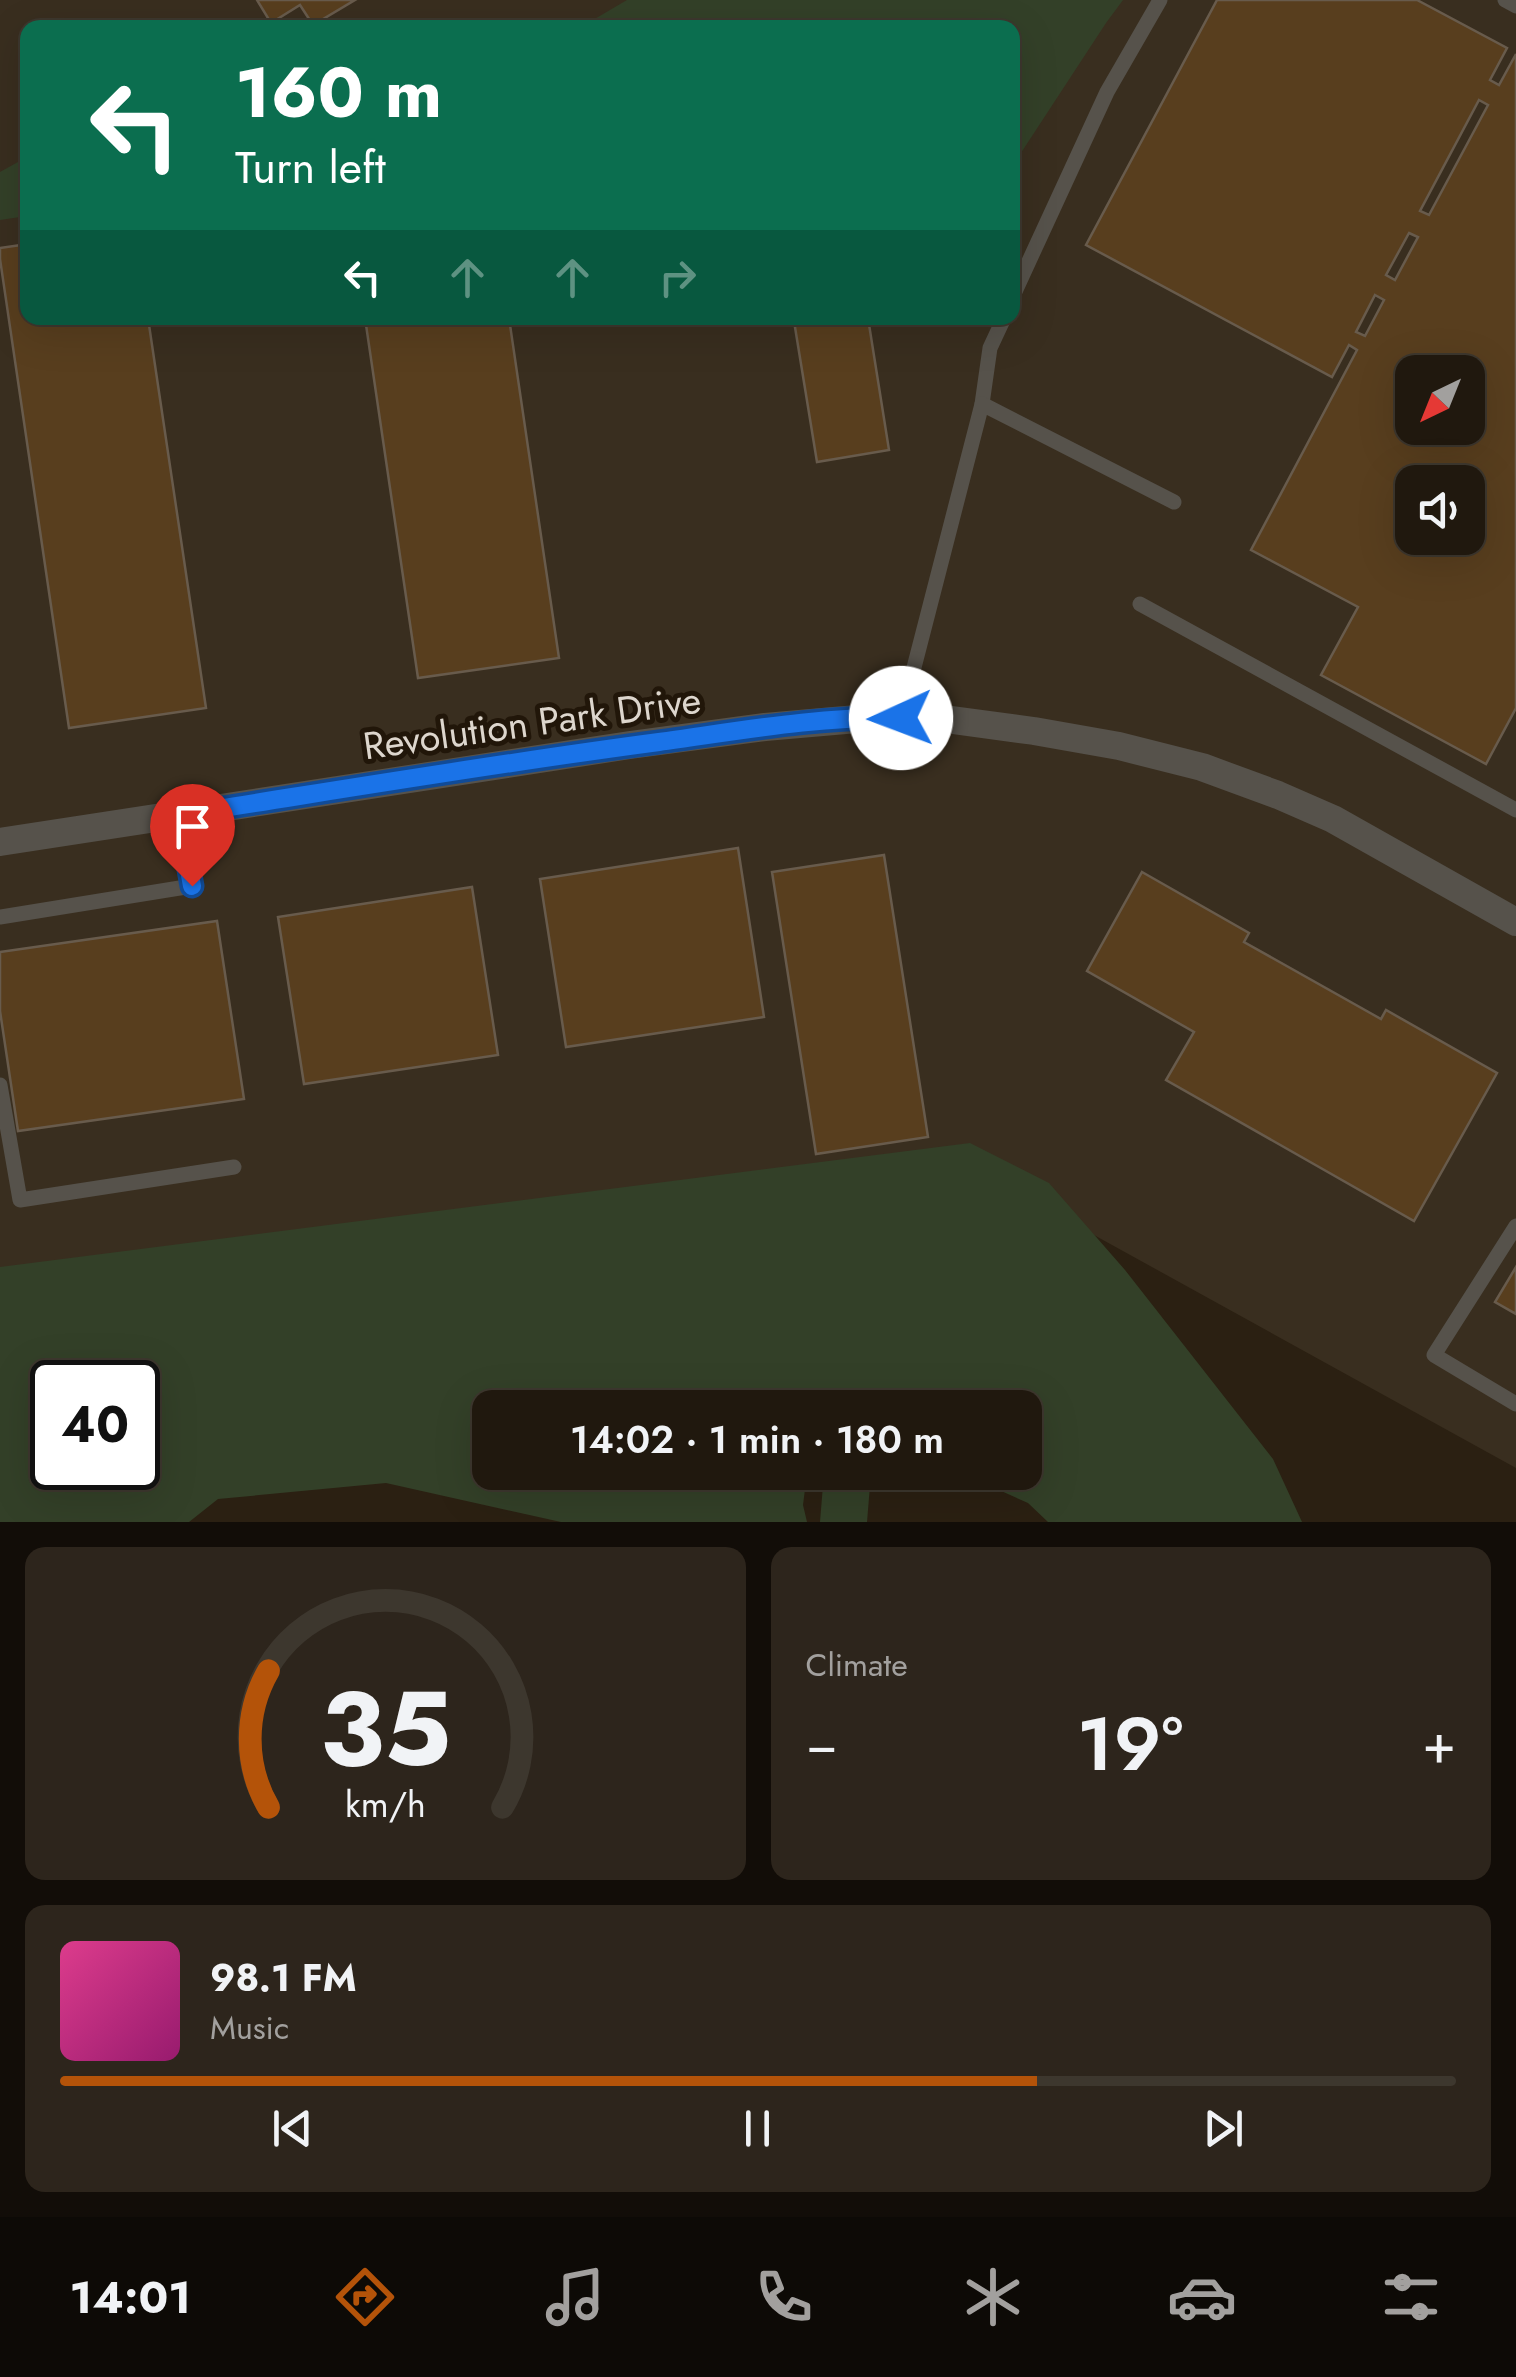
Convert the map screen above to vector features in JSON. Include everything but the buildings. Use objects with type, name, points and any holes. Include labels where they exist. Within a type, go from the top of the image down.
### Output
[{"type":"street","name":"Revolution Park Drive","points":[[0,842],[630,745],[880,718],[945,720],[1119,746],[1202,767],[1334,819],[1516,922]]},
{"type":"lane","points":[[1020,280],[1106,92],[1160,0]]},
{"type":"lane","points":[[1505,0],[1516,6]]},
{"type":"lane","points":[[901,718],[982,404],[990,348],[1001,325]]},
{"type":"lane","points":[[982,404],[1174,502]]},
{"type":"lane","points":[[1140,604],[1516,810]]},
{"type":"lane","points":[[0,917],[192,886],[179,815]]},
{"type":"lane","points":[[0,1085],[20,1200],[234,1167]]},
{"type":"lane","points":[[1516,1226],[1434,1355],[1516,1404]]},
{"type":"shaded area","points":[[0,0],[1516,0],[1516,1468],[998,1182],[0,1285]]},
{"type":"green space","points":[[627,0],[1123,0],[1020,154],[1020,20],[593,20]]},
{"type":"green space","points":[[20,161],[20,217],[0,220],[0,172]]},
{"type":"green space","points":[[970,1143],[1049,1183],[1125,1270],[1273,1459],[1302,1522],[1048,1522],[1028,1503],[999,1490],[1042,1490],[1042,1390],[472,1390],[472,1490],[805,1490],[807,1522],[561,1522],[386,1483],[218,1499],[189,1522],[0,1522],[0,1267]]},
{"type":"green space","points":[[823,1490],[870,1490],[867,1522],[820,1522]]},
{"type":"route","points":[[192,886],[179,815],[630,745],[766,728],[901,718]]}]
